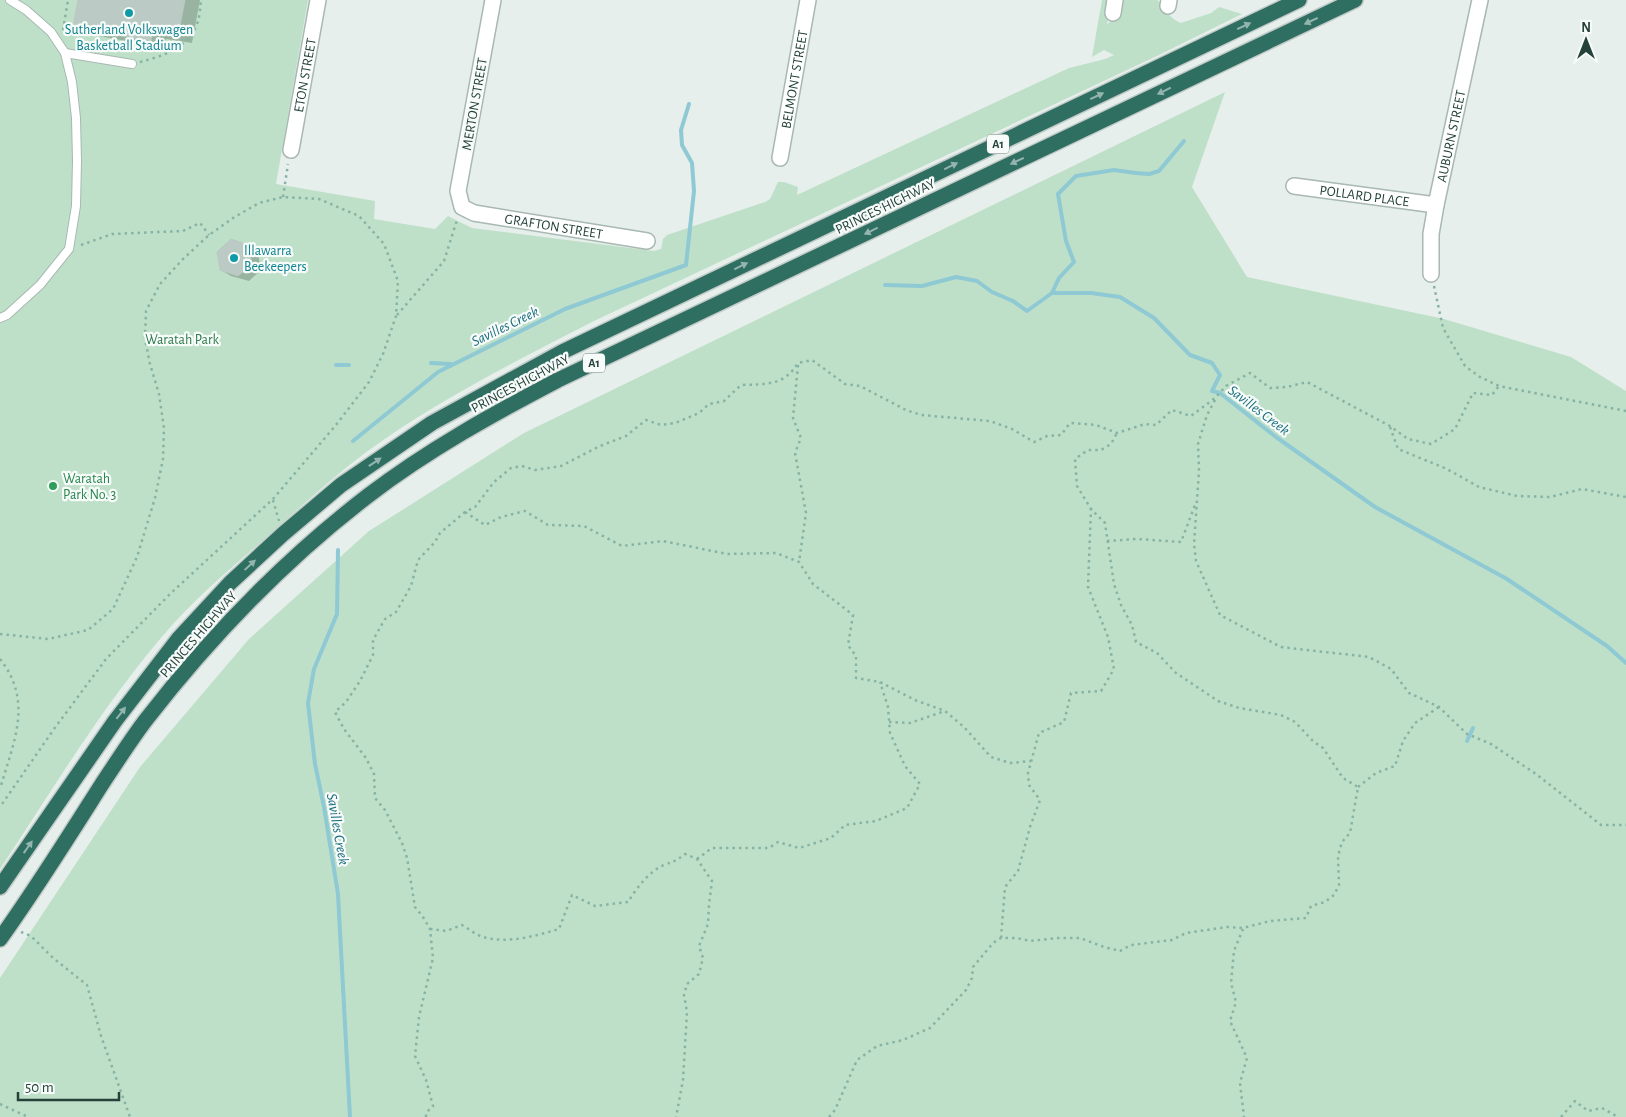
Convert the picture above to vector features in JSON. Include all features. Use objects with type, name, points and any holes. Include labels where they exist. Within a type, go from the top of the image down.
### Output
[{"type":"highway","name":"PRINCES HIGHWAY","points":[[0,887],[115,721],[179,638],[230,583],[283,534],[341,485],[432,423],[562,352],[1299,0]]},
{"type":"highway","name":"PRINCES HIGHWAY","points":[[4,933],[144,722],[194,660],[234,616],[294,556],[370,494],[409,466],[491,415],[558,380],[1354,0]]},
{"type":"street","name":"ETON STREET","points":[[290,150],[318,0]]},
{"type":"street","name":"MERTON STREET","points":[[462,207],[458,190],[493,0]]},
{"type":"street","name":"BELMONT STREET","points":[[780,158],[808,0]]},
{"type":"street","name":"AUBURN STREET","points":[[1431,274],[1431,234],[1436,205],[1480,0]]},
{"type":"street","name":"POLLARD PLACE","points":[[1294,186],[1436,205]]},
{"type":"street","name":"GRAFTON STREET","points":[[462,207],[474,213],[647,241]]},
{"type":"lane","points":[[0,318],[7,315],[40,285],[69,249],[76,206],[76,118],[72,82],[65,53],[51,32],[26,10],[10,0]]},
{"type":"lane","points":[[65,53],[132,64]]},
{"type":"path","points":[[60,46],[68,0]]},
{"type":"path","points":[[132,64],[157,58],[178,48],[191,35],[198,22],[201,0]]},
{"type":"path","points":[[283,197],[290,150]]},
{"type":"path","points":[[0,634],[48,639],[88,630],[113,609],[137,557],[155,498],[163,459],[164,428],[159,394],[145,340],[146,311],[160,284],[182,259],[210,235],[233,218],[259,203],[283,197],[319,200],[358,216],[384,244],[398,281],[396,316],[384,354],[369,382],[336,425],[273,499],[170,594],[106,659],[54,729],[0,807]]},
{"type":"path","points":[[396,316],[444,261],[462,207]]},
{"type":"path","points":[[69,249],[112,234],[184,231],[200,223],[210,235]]},
{"type":"path","points":[[1431,274],[1443,328],[1464,366],[1480,377],[1499,386],[1626,411]]},
{"type":"path","points":[[426,1117],[426,1113],[432,1106],[426,1080],[415,1056],[419,1017],[433,958],[430,929],[423,917],[414,908],[402,843],[385,810],[375,798],[374,774],[366,758],[344,729],[335,712],[346,702],[360,681],[373,655],[373,640],[385,619],[396,612],[411,586],[418,560],[435,542],[440,533],[465,512],[475,507],[494,482],[511,468],[522,466],[535,470],[561,466],[600,446],[626,436],[646,420],[661,425],[675,423],[699,413],[708,404],[724,401],[741,385],[770,384],[783,380],[793,371],[798,363],[812,360],[845,384],[860,386],[906,410],[921,415],[990,420],[1034,442],[1047,436],[1061,435],[1070,423],[1096,425],[1118,433],[1145,424],[1156,425],[1172,410],[1191,416],[1216,398]]},
{"type":"path","points":[[798,363],[793,418],[802,438],[795,453],[806,513],[799,562]]},
{"type":"path","points":[[1499,386],[1492,395],[1474,393],[1455,430],[1430,444],[1408,439],[1390,426],[1308,382],[1287,387],[1270,388],[1250,373],[1226,386],[1216,398],[1207,415],[1198,444],[1194,544],[1196,561],[1220,615],[1281,647],[1369,657],[1390,669],[1409,693],[1439,707],[1467,734],[1491,744],[1536,774],[1601,825],[1626,825]]},
{"type":"path","points":[[1390,426],[1398,449],[1447,469],[1479,487],[1517,496],[1550,497],[1582,489],[1626,497]]},
{"type":"path","points":[[1118,433],[1111,444],[1101,450],[1088,450],[1075,459],[1077,486],[1091,509],[1105,523],[1114,584],[1121,605],[1132,626],[1136,642],[1157,653],[1176,673],[1218,701],[1239,708],[1281,715],[1295,722],[1313,741],[1323,748],[1343,778],[1358,787]]},
{"type":"path","points":[[273,499],[283,534]]},
{"type":"path","points":[[1108,541],[1137,539],[1180,542],[1197,500]]},
{"type":"path","points":[[1001,938],[1005,887],[1018,871],[1030,827],[1040,800],[1029,785],[1028,773],[1039,733],[1064,722],[1071,693],[1101,691],[1114,669],[1108,637],[1088,587],[1091,509]]},
{"type":"path","points":[[465,512],[485,525],[501,517],[525,511],[548,525],[584,526],[622,546],[663,541],[727,554],[776,553],[799,562],[813,584],[853,616],[848,645],[856,656],[856,678],[880,682],[915,700],[945,711],[964,727],[990,758],[1010,763],[1031,762]]},
{"type":"path","points":[[0,659],[9,670],[19,701],[16,731],[0,789]]},
{"type":"path","points":[[697,859],[712,848],[769,848],[778,842],[799,848],[831,838],[845,825],[876,821],[907,808],[920,784],[905,766],[890,733],[888,707],[880,682]]},
{"type":"path","points":[[829,1117],[835,1110],[857,1060],[877,1046],[903,1040],[930,1028],[966,990],[972,978],[973,967],[993,944],[1001,938],[1030,940],[1080,938],[1104,948],[1120,951],[1131,945],[1172,940],[1186,932],[1227,927],[1243,928],[1270,921],[1306,918],[1311,906],[1325,902],[1334,895],[1339,884],[1338,856],[1342,842],[1350,833],[1358,787],[1376,773],[1395,766],[1403,741],[1415,723],[1439,707]]},
{"type":"path","points":[[889,722],[910,723],[945,711]]},
{"type":"path","points":[[430,929],[446,931],[462,925],[482,937],[500,939],[533,937],[558,929],[572,894],[595,906],[628,902],[640,884],[663,865],[674,862],[685,854],[697,859],[712,881],[708,906],[708,924],[699,946],[703,958],[698,974],[687,984],[684,995],[687,1012],[683,1080],[676,1117]]},
{"type":"path","points":[[1243,928],[1234,951],[1231,982],[1236,1002],[1230,1021],[1247,1058],[1240,1083],[1244,1117]]},
{"type":"path","points":[[4,933],[31,936],[53,958],[87,985],[101,1036],[130,1117]]},
{"type":"path","points":[[1561,1117],[1575,1101],[1588,1111],[1602,1108],[1618,1117]]},
{"type":"path","points":[[0,1104],[28,1117]]},
{"type":"green space","name":"Waratah Park","points":[[0,0],[308,0],[276,184],[375,201],[374,219],[435,229],[448,216],[472,228],[654,251],[661,249],[663,239],[667,235],[765,202],[770,199],[778,182],[798,187],[797,195],[1069,68],[1114,55],[1104,50],[1092,57],[1102,0],[1111,0],[1107,24],[1115,19],[1121,0],[1157,0],[1172,18],[1181,23],[1211,13],[1219,7],[1242,14],[1159,55],[594,321],[448,399],[392,434],[325,485],[216,581],[174,623],[126,681],[104,712],[0,869]]},
{"type":"green space","points":[[1225,92],[1192,187],[1247,277],[1444,319],[1571,357],[1626,391],[1626,1117],[0,1117],[0,978],[140,767],[249,639],[369,531],[524,433]]},
{"type":"building","name":"Sutherland Volkswagen Basketball Stadium","points":[[78,0],[185,0],[178,36],[152,32],[151,41],[73,27]]},
{"type":"building","name":"Illawarra Beekeepers","points":[[231,239],[248,245],[252,264],[238,276],[220,270],[217,252]]},
{"type":"waterway","name":"Savilles Creek","points":[[353,441],[438,372],[565,309],[686,265],[694,191],[692,163],[682,145],[681,130],[689,104]]},
{"type":"waterway","points":[[1052,293],[1059,278],[1074,262],[1066,241],[1058,194],[1076,176],[1114,170],[1149,174],[1159,171],[1184,141]]},
{"type":"waterway","name":"Savilles Creek","points":[[885,285],[922,286],[956,277],[977,281],[992,292],[1013,301],[1027,311],[1052,293],[1091,293],[1120,297],[1154,318],[1190,355],[1212,363],[1220,375],[1212,391],[1220,393],[1276,437],[1375,507],[1507,579],[1607,646],[1626,663]]},
{"type":"waterway","points":[[431,363],[451,364]]},
{"type":"waterway","points":[[336,365],[349,365]]},
{"type":"waterway","name":"Savilles Creek","points":[[338,550],[337,614],[314,669],[308,703],[315,764],[338,894],[350,1117]]},
{"type":"waterway","points":[[1467,741],[1473,728]]},
{"type":"place","name":"Sutherland Volkswagen Basketball Stadium","points":[[129,13]]},
{"type":"place","name":"Illawarra Beekeepers","points":[[234,258]]},
{"type":"place","name":"Waratah Park No. 3","points":[[53,486]]}]
